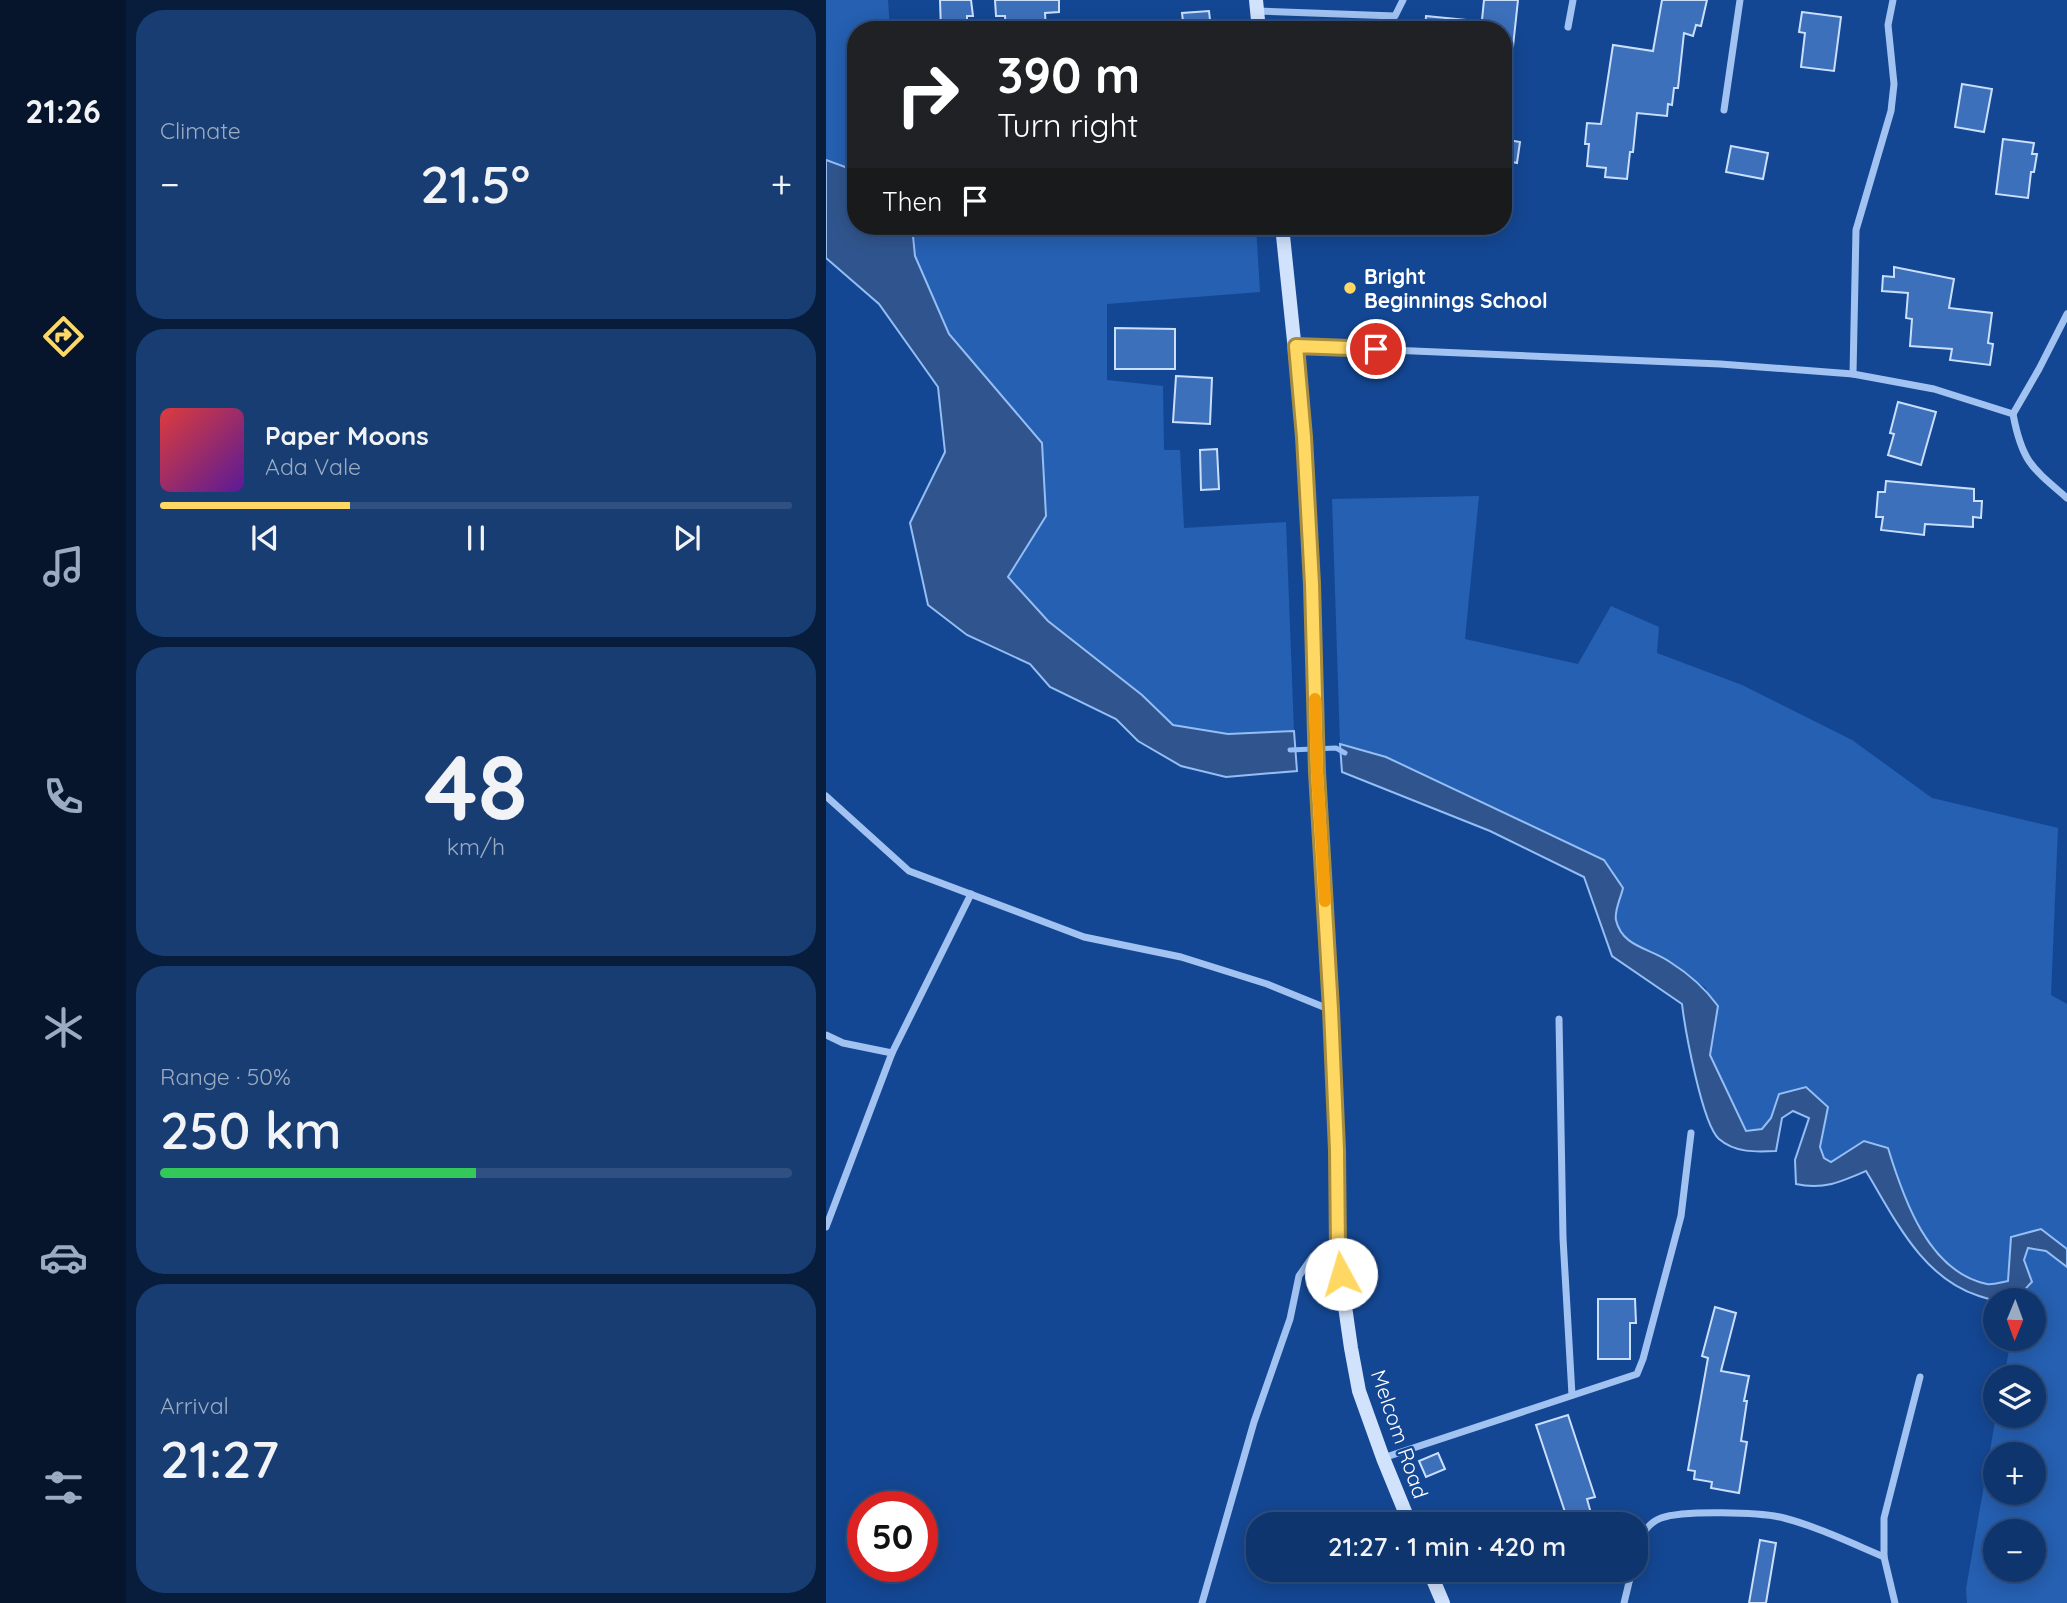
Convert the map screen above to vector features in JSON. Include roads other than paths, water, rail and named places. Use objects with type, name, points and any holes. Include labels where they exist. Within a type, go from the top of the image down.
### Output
[{"type":"main road","name":"Melcom Road","points":[[1283,235],[1304,437],[1312,584],[1317,772],[1337,1150],[1338,1251],[1359,1391],[1382,1458],[1405,1512]]},
{"type":"main road","points":[[1434,1582],[1443,1603]]},
{"type":"street","points":[[1256,5],[1395,16],[1403,0]]},
{"type":"street","points":[[1568,27],[1573,0]]},
{"type":"street","points":[[1724,110],[1740,0]]},
{"type":"street","points":[[1853,374],[1856,230],[1891,111],[1894,84],[1888,25],[1893,0]]},
{"type":"street","points":[[2067,314],[2012,414],[2018,440],[2031,466],[2067,498]]},
{"type":"street","points":[[1296,346],[1720,363],[1853,374],[1934,389],[2012,414]]},
{"type":"street","points":[[826,796],[909,871],[1084,937],[1181,957],[1267,984],[1331,1010]]},
{"type":"street","points":[[826,1227],[892,1053],[971,894]]},
{"type":"street","points":[[1559,1019],[1563,1238],[1572,1395]]},
{"type":"street","points":[[826,1035],[843,1043],[892,1053]]},
{"type":"street","points":[[1382,1458],[1632,1377],[1640,1369],[1681,1216],[1690,1133]]},
{"type":"street","points":[[1202,1603],[1254,1422],[1290,1319],[1299,1276],[1313,1256],[1338,1251]]},
{"type":"street","points":[[1895,1603],[1884,1557],[1884,1518],[1920,1377]]},
{"type":"street","points":[[1648,1530],[1660,1519],[1675,1515],[1758,1514],[1802,1523],[1884,1557]]},
{"type":"street","points":[[1624,1603],[1629,1582]]},
{"type":"waterway","points":[[1290,750],[1336,748],[1345,753]]},
{"type":"place","name":"Bright Beginnings School","points":[[1350,288]]}]
